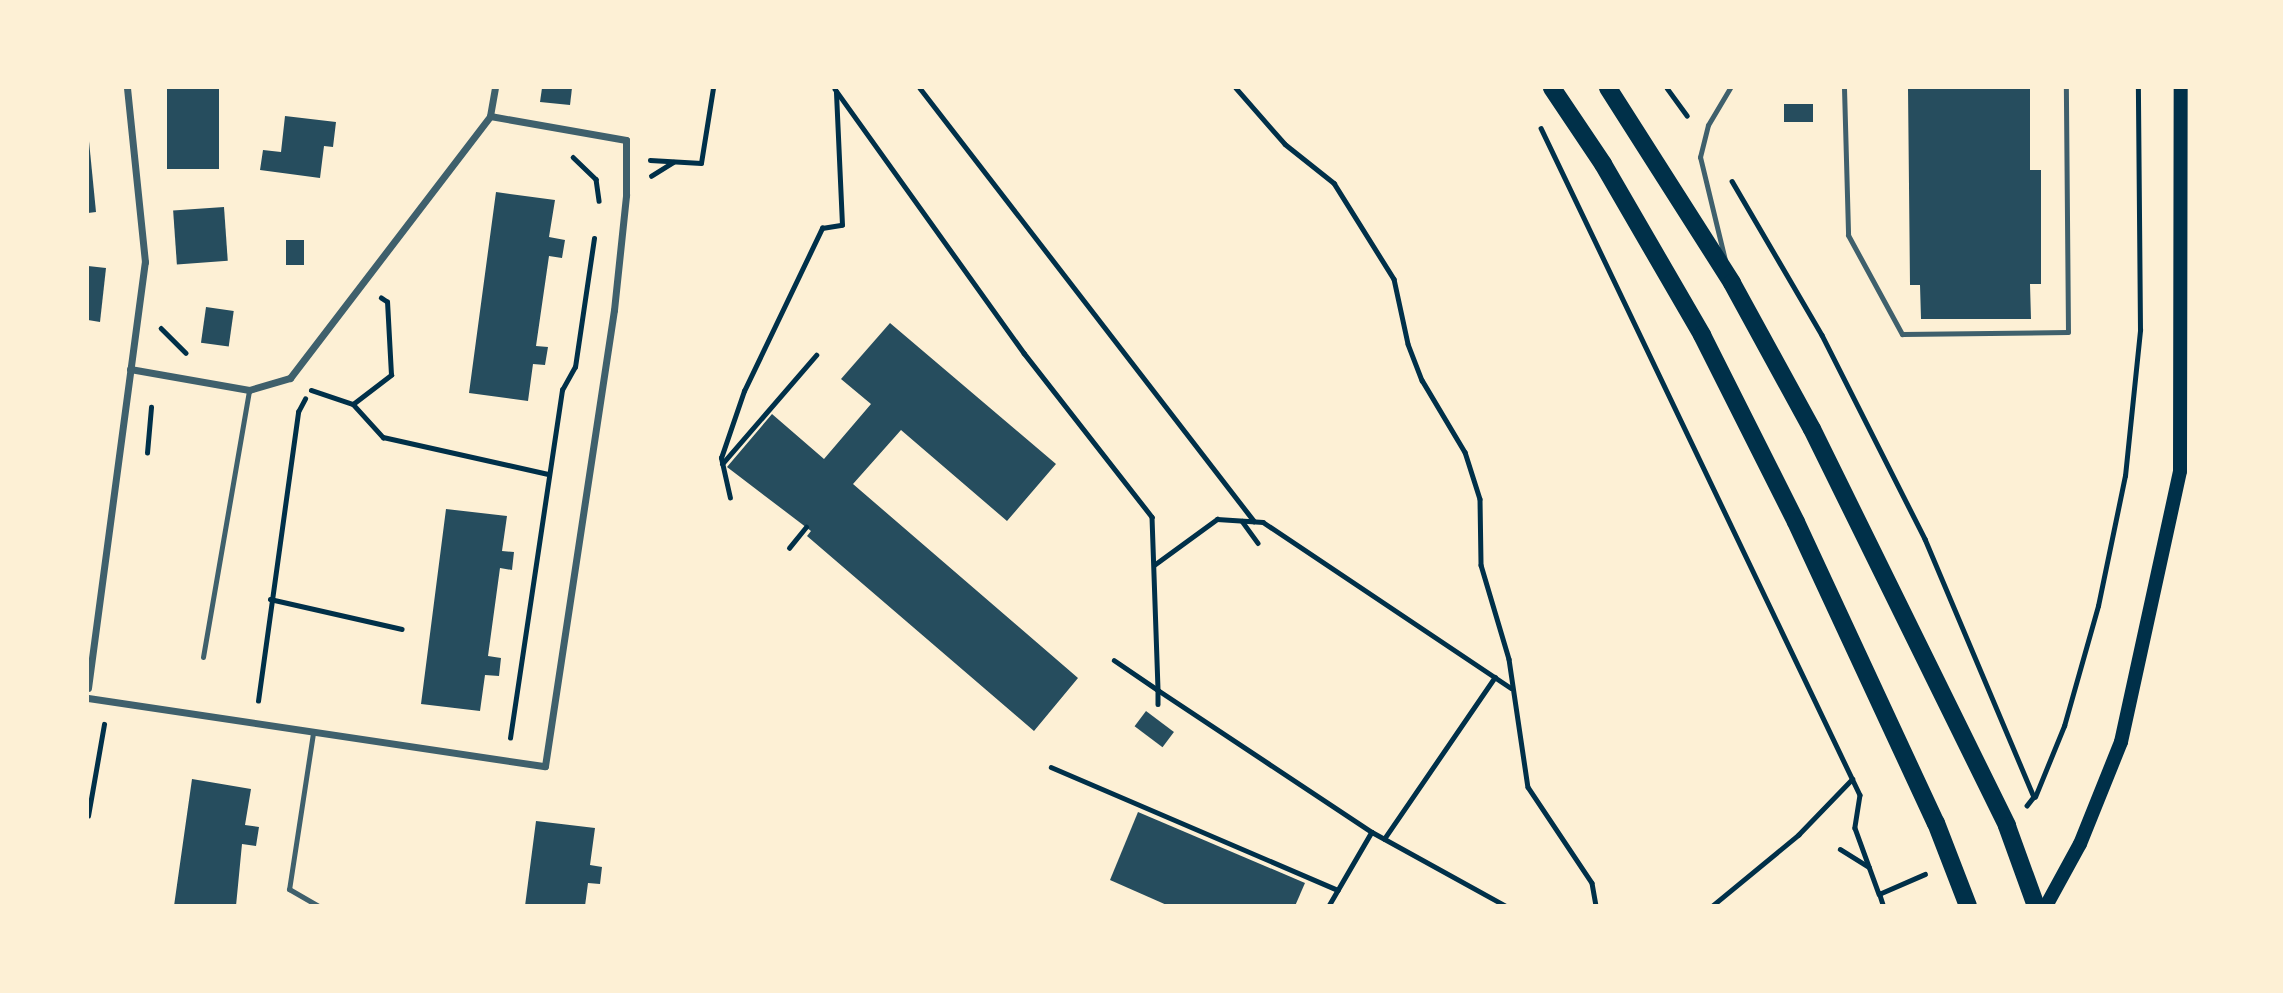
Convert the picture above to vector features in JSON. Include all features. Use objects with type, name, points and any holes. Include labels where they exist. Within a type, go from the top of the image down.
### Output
[{"type":"main road","points":[[1552,88],[1603,164],[1702,335],[1802,534],[1936,823],[1968,905]]},
{"type":"main road","points":[[1608,88],[1732,284],[1893,587],[2007,827],[2036,905]]},
{"type":"main road","points":[[2046,905],[2080,844],[2122,742],[2180,471],[2181,88]]},
{"type":"street","points":[[88,688],[145,262],[127,88]]},
{"type":"street","points":[[130,369],[249,390],[290,378],[490,116],[495,88]]},
{"type":"street","points":[[88,698],[545,766],[614,310],[626,195],[623,159],[626,140],[490,116]]},
{"type":"lane","points":[[1730,88],[1703,139],[1702,171],[1732,284]]},
{"type":"lane","points":[[1844,88],[1848,235],[1902,334],[2068,332],[2066,88]]},
{"type":"lane","points":[[203,657],[249,390]]},
{"type":"lane","points":[[313,733],[289,889],[319,905]]},
{"type":"path","points":[[599,204],[596,179],[570,151],[623,159],[701,163],[713,88]]},
{"type":"path","points":[[730,498],[722,464],[744,391],[822,228],[842,225],[835,88]]},
{"type":"path","points":[[835,88],[1024,353],[1152,517],[1158,704]]},
{"type":"path","points":[[920,88],[1254,521]]},
{"type":"path","points":[[1236,88],[1285,144],[1334,183],[1394,279],[1412,356],[1465,452],[1480,499],[1481,565],[1509,659],[1511,688],[1528,787],[1592,883],[1596,905]]},
{"type":"path","points":[[1667,88],[1703,139],[1822,335],[1875,436],[1924,539],[2034,797]]},
{"type":"path","points":[[2026,808],[2034,797],[2064,726],[2098,606],[2125,476],[2140,330],[2138,88]]},
{"type":"path","points":[[1536,118],[1860,796],[1855,828],[1883,905]]},
{"type":"path","points":[[510,742],[562,390],[575,367],[595,231]]},
{"type":"path","points":[[373,308],[390,287]]},
{"type":"path","points":[[353,404],[391,375],[387,302],[381,298]]},
{"type":"path","points":[[137,319],[163,329],[174,345],[196,356]]},
{"type":"path","points":[[722,464],[816,355]]},
{"type":"path","points":[[255,722],[298,412],[318,380]]},
{"type":"path","points":[[310,390],[353,404],[383,437],[549,474]]},
{"type":"path","points":[[1154,565],[1217,519],[1264,522],[1511,688]]},
{"type":"path","points":[[1241,520],[1258,543]]},
{"type":"path","points":[[789,548],[806,527]]},
{"type":"path","points":[[270,599],[402,629]]},
{"type":"path","points":[[1114,660],[1372,832],[1506,905]]},
{"type":"path","points":[[1384,839],[1495,677]]},
{"type":"path","points":[[1051,767],[1338,890]]},
{"type":"path","points":[[1712,905],[1798,835],[1852,779]]},
{"type":"path","points":[[1329,905],[1372,832]]},
{"type":"path","points":[[1840,849],[1870,868]]},
{"type":"path","points":[[1879,894],[1925,874]]},
{"type":"building","points":[[167,88],[219,88],[219,169],[167,169]]},
{"type":"building","points":[[542,88],[572,88],[570,105],[540,102]]},
{"type":"building","points":[[1908,88],[2030,88],[2030,170],[2041,170],[2041,284],[2030,284],[2031,319],[1921,319],[1920,285],[1910,285]]},
{"type":"building","points":[[1784,104],[1813,104],[1813,122],[1784,122]]},
{"type":"building","points":[[285,116],[336,122],[333,147],[324,146],[320,178],[260,170],[263,150],[281,152]]},
{"type":"building","points":[[88,131],[96,212],[88,213]]},
{"type":"building","points":[[496,192],[555,200],[549,237],[565,240],[562,258],[549,256],[536,346],[548,347],[545,365],[533,364],[528,401],[469,393]]},
{"type":"building","points":[[224,207],[228,261],[177,264],[173,211]]},
{"type":"building","points":[[286,240],[304,240],[304,265],[286,265]]},
{"type":"building","points":[[88,266],[106,268],[100,322],[88,320]]},
{"type":"building","points":[[206,307],[234,311],[229,347],[201,343]]},
{"type":"building","points":[[890,323],[1056,464],[1007,521],[901,430],[853,484],[1078,678],[1034,731],[807,536],[811,531],[727,467],[772,414],[824,459],[871,404],[841,379]]},
{"type":"building","points":[[446,509],[507,516],[502,551],[514,552],[512,570],[500,568],[488,656],[501,658],[499,676],[485,675],[480,711],[421,704]]},
{"type":"building","points":[[1146,711],[1174,732],[1163,747],[1135,726]]},
{"type":"building","points":[[192,779],[251,789],[245,825],[259,827],[256,846],[242,844],[236,906],[174,906]]},
{"type":"building","points":[[1138,812],[1305,883],[1295,906],[1169,906],[1110,880]]},
{"type":"building","points":[[536,821],[595,828],[590,865],[602,867],[600,884],[588,883],[585,906],[525,906]]}]
